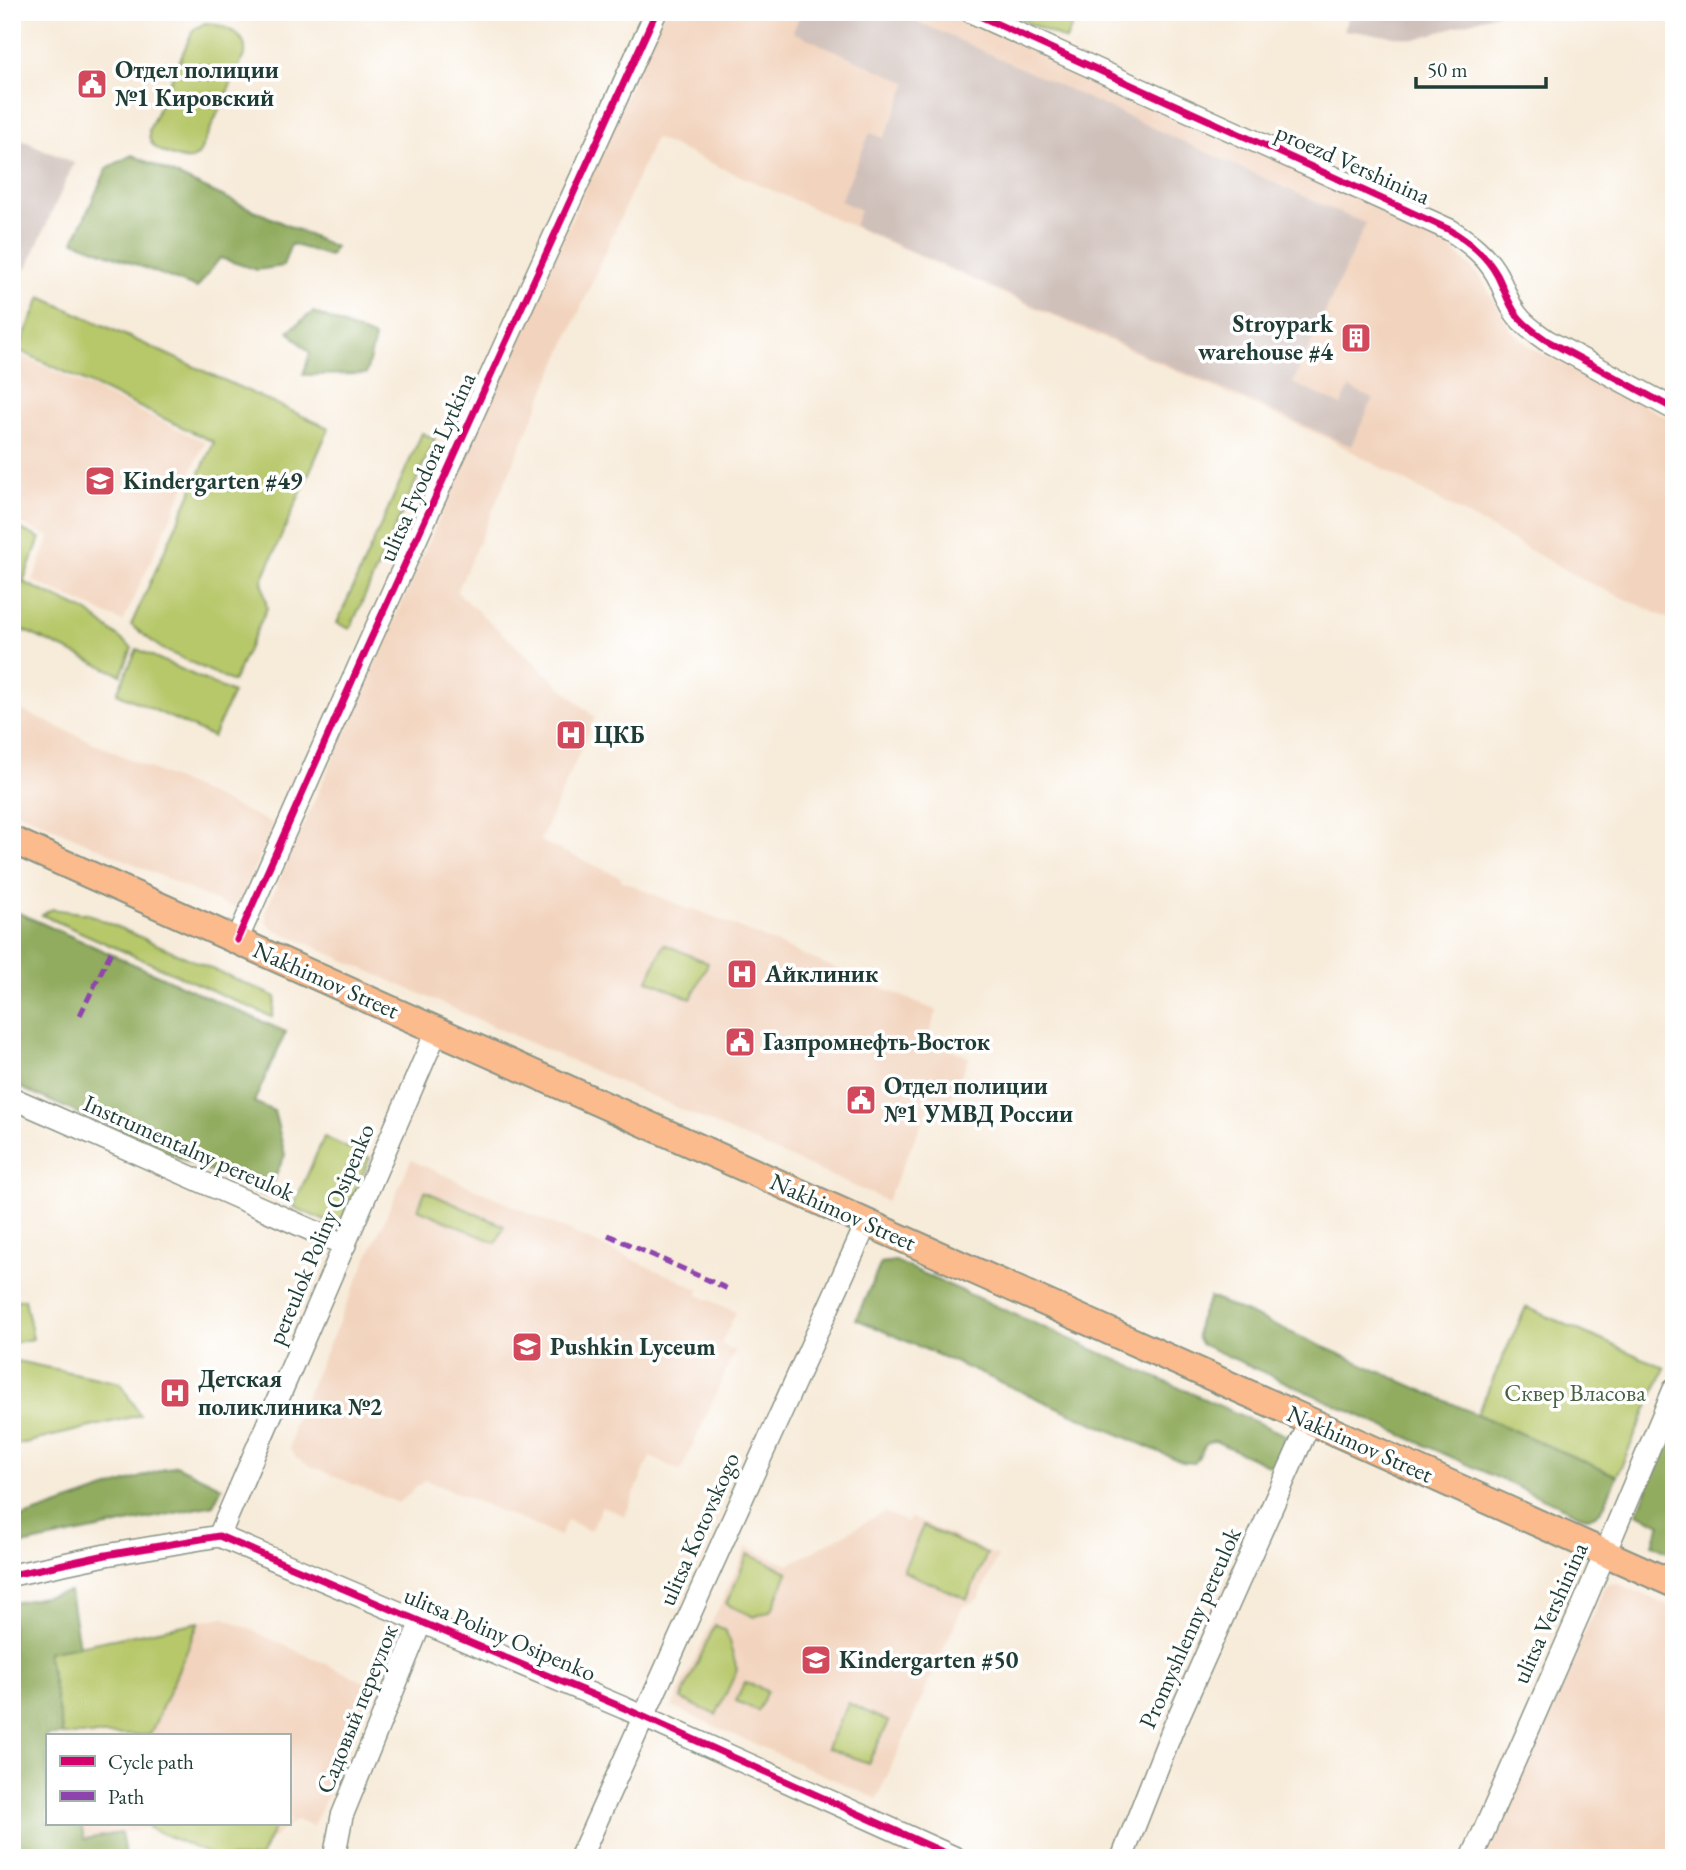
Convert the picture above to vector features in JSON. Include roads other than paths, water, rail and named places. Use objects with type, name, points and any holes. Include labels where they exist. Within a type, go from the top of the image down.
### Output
[{"type":"main road","name":"Nakhimov Street","points":[[12,840],[1674,1584]]},
{"type":"street","name":"ulitsa Fyodora Lytkina","points":[[237,940],[374,631],[656,12]]},
{"type":"street","name":"proezd Vershinina","points":[[971,12],[1450,230],[1476,248],[1489,262],[1515,314],[1527,327],[1674,409]]},
{"type":"street","name":"pereulok Poliny Osipenko","points":[[219,1536],[438,1030]]},
{"type":"street","name":"Instrumentalny pereulok","points":[[12,1098],[345,1245]]},
{"type":"street","name":"ulitsa Kotovskogo","points":[[580,1858],[867,1222]]},
{"type":"street","name":"ulitsa Vershinina","points":[[1472,1858],[1674,1389]]},
{"type":"street","name":"Promyshlenny pereulok","points":[[1122,1858],[1172,1731],[1310,1422]]},
{"type":"street","name":"ulitsa Poliny Osipenko","points":[[219,1536],[643,1717],[956,1858]]},
{"type":"street","points":[[12,1575],[106,1555],[219,1536]]},
{"type":"street","name":"Садовый переулок","points":[[334,1858],[342,1816],[421,1622]]},
{"type":"place","name":"Отдел полиции №1 Кировский","points":[[92,84]]},
{"type":"place","name":"Stroypark warehouse #4","points":[[1356,338]]},
{"type":"place","name":"Kindergarten #49","points":[[100,481]]},
{"type":"place","name":"ЦКБ","points":[[571,735]]},
{"type":"place","name":"Айклиник","points":[[742,974]]},
{"type":"place","name":"Газпромнефть-Восток","points":[[740,1042]]},
{"type":"place","name":"Отдел полиции №1 УМВД России","points":[[861,1100]]},
{"type":"place","name":"Pushkin Lyceum","points":[[527,1347]]},
{"type":"place","name":"Детская поликлиника №2","points":[[175,1393]]},
{"type":"place","name":"Kindergarten #50","points":[[816,1660]]},
{"type":"park label","name":"Сквер Власова","points":[[1575,1393]]}]
